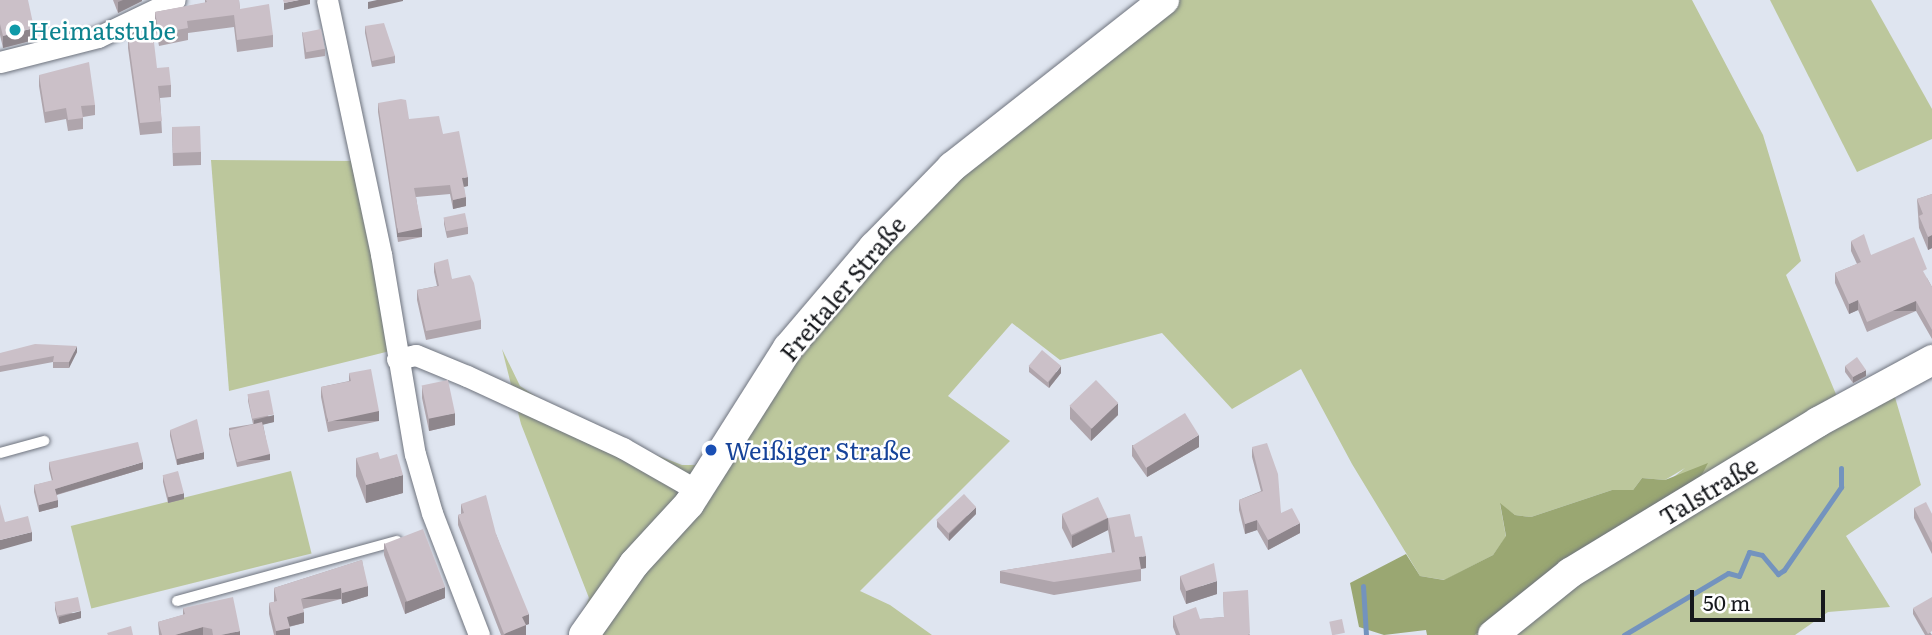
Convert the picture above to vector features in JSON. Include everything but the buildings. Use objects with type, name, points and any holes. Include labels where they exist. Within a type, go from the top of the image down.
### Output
[{"type":"street","points":[[0,62],[98,37],[175,0]]},
{"type":"street","points":[[327,0],[373,215],[397,359],[432,530],[479,635]]},
{"type":"street","name":"Freitaler Straße","points":[[584,635],[634,565],[698,491],[788,348],[919,199],[1085,58],[1164,0]]},
{"type":"street","points":[[397,359],[416,355],[467,376],[623,448],[698,491]]},
{"type":"street","name":"Talstraße","points":[[1493,635],[1570,573],[1818,422],[1932,360]]},
{"type":"lane","points":[[0,453],[44,441]]},
{"type":"lane","points":[[177,601],[405,539]]},
{"type":"green space","points":[[1143,0],[1692,0],[1763,135],[1801,261],[1786,275],[1838,399],[1894,394],[1921,485],[1846,536],[1890,607],[1828,612],[1795,635],[1475,635],[1685,468],[1665,480],[1642,478],[1633,490],[1612,490],[1531,517],[1515,515],[1500,504],[1506,537],[1493,555],[1445,580],[1420,576],[1352,464],[1301,369],[1232,409],[1162,333],[1060,360],[1012,323],[948,396],[1010,441],[860,591],[890,605],[932,635],[573,635],[589,598],[521,424],[502,349],[520,386],[543,401],[641,449],[682,465],[695,465],[1027,91]]},
{"type":"green space","points":[[1770,0],[1871,0],[1932,109],[1932,139],[1857,172]]},
{"type":"green space","points":[[211,160],[355,161],[390,351],[229,391]]},
{"type":"green space","points":[[1708,463],[1697,484],[1527,591],[1475,635],[1427,635],[1426,630],[1384,635],[1359,627],[1350,583],[1406,554],[1420,576],[1444,580],[1493,555],[1506,536],[1500,503],[1515,515],[1531,517],[1612,490],[1633,490],[1642,478],[1665,480]]},
{"type":"green space","points":[[291,471],[312,553],[91,608],[71,526]]},
{"type":"waterway","points":[[1624,635],[1728,573],[1739,576],[1749,552],[1762,555],[1778,574],[1784,570],[1841,487],[1841,468]]},
{"type":"waterway","points":[[1363,586],[1366,635]]},
{"type":"place","name":"Heimatstube","points":[[15,30]]},
{"type":"place","name":"Weißiger Straße","points":[[711,450]]}]
